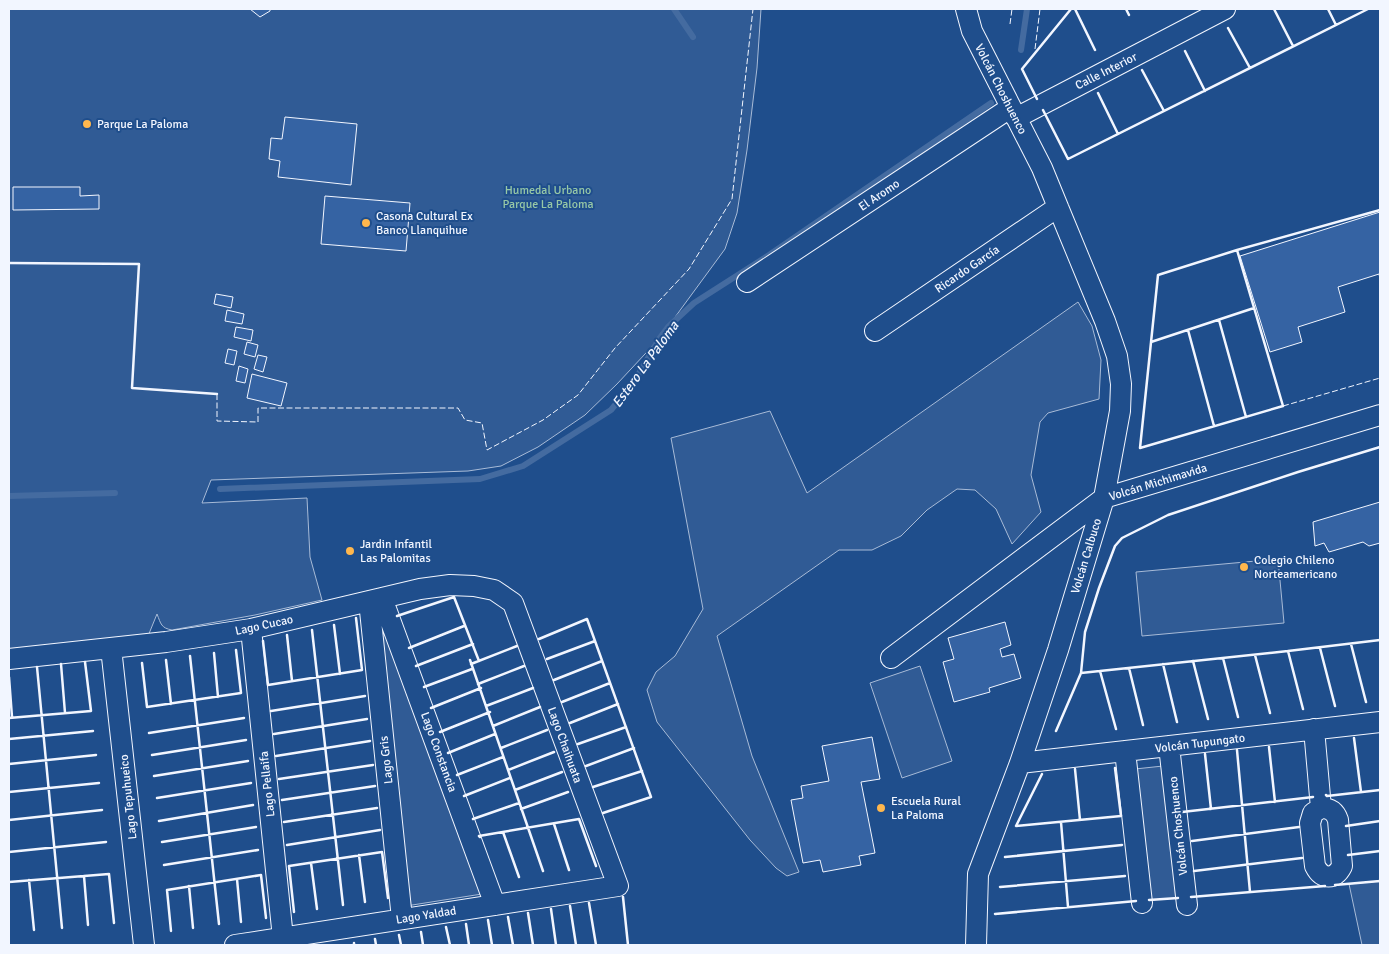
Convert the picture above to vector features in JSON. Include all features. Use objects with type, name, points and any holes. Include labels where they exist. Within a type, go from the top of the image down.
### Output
[{"type":"street","name":"Volcán Choshuenco","points":[[966,9],[972,31],[1042,168]]},
{"type":"street","name":"Calle Interior","points":[[1013,113],[1193,16],[1225,9]]},
{"type":"street","name":"El Aromo","points":[[748,282],[1013,113]]},
{"type":"street","name":"Volcán Calbuco","points":[[976,945],[978,874],[1020,763],[1058,650],[1104,498],[1120,411],[1122,384],[1117,356],[1106,321],[1042,168]]},
{"type":"street","name":"Ricardo García","points":[[875,331],[1058,207]]},
{"type":"street","name":"Volcán Michimavida","points":[[891,658],[1104,498],[1380,415]]},
{"type":"street","name":"Lago Cucao","points":[[9,659],[166,642],[250,629],[420,589],[450,585],[466,585],[494,590],[513,604]]},
{"type":"street","name":"Lago Constancia","points":[[376,600],[495,905]]},
{"type":"street","name":"Lago Gris","points":[[376,600],[402,919]]},
{"type":"street","name":"Lago Chaihuata","points":[[513,604],[618,886]]},
{"type":"street","name":"Lago Pellaifa","points":[[250,629],[283,938]]},
{"type":"street","name":"Lago Tepuhueico","points":[[111,648],[144,945]]},
{"type":"street","name":"Volcán Tupungato","points":[[1020,763],[1380,722]]},
{"type":"street","points":[[1314,729],[1321,808]]},
{"type":"street","name":"Volcán Choshuenco","points":[[1169,746],[1187,905]]},
{"type":"street","points":[[1125,751],[1142,903]]},
{"type":"street","name":"Lago Yaldad","points":[[235,945],[618,886]]},
{"type":"green space","name":"Parque La Paloma","points":[[9,9],[761,9],[757,68],[737,213],[725,249],[659,339],[585,415],[538,447],[501,466],[468,471],[211,480],[202,503],[307,498],[310,557],[322,600],[255,615],[172,630],[162,625],[157,614],[146,641],[9,653]]},
{"type":"green space","points":[[1078,302],[1092,326],[1101,360],[1099,399],[1048,413],[1040,422],[1031,475],[1041,512],[1012,544],[996,509],[975,490],[957,489],[927,510],[901,536],[872,550],[839,550],[717,636],[752,756],[799,872],[787,876],[776,868],[750,840],[657,722],[647,690],[656,672],[675,656],[703,609],[671,438],[770,411],[807,493]]},
{"type":"green space","points":[[1278,559],[1284,623],[1142,636],[1136,572]]},
{"type":"green space","points":[[380,627],[384,628],[482,894],[406,906]]},
{"type":"green space","points":[[920,666],[952,761],[902,778],[870,683]]},
{"type":"green space","points":[[1163,766],[1179,898],[1150,900],[1135,769]]},
{"type":"green space","points":[[1380,881],[1380,945],[1362,945],[1349,884]]},
{"type":"building","points":[[250,9],[270,9],[270,11],[260,17]]},
{"type":"building","points":[[285,117],[357,124],[351,185],[278,177],[280,161],[269,159],[271,138],[282,139]]},
{"type":"building","points":[[13,187],[80,187],[80,196],[99,195],[99,209],[13,210]]},
{"type":"building","name":"Casona Cultural Ex Banco Llanquihue","points":[[325,196],[410,203],[406,251],[321,244]]},
{"type":"building","points":[[1380,212],[1380,279],[1379,274],[1338,287],[1345,312],[1298,327],[1302,342],[1270,352],[1240,256]]},
{"type":"building","points":[[216,294],[233,297],[231,308],[214,304]]},
{"type":"building","points":[[227,310],[244,314],[242,324],[225,321]]},
{"type":"building","points":[[236,327],[253,330],[251,341],[234,337]]},
{"type":"building","points":[[247,342],[258,345],[255,357],[244,354]]},
{"type":"building","points":[[228,349],[237,351],[234,365],[225,363]]},
{"type":"building","points":[[258,355],[267,357],[263,372],[254,369]]},
{"type":"building","points":[[239,366],[248,369],[245,383],[236,381]]},
{"type":"building","points":[[252,374],[287,383],[281,406],[247,398]]},
{"type":"building","points":[[1380,502],[1380,543],[1369,546],[1363,542],[1329,552],[1324,543],[1315,546],[1313,522]]},
{"type":"building","points":[[1005,622],[1011,645],[1000,649],[1002,657],[1014,654],[1021,678],[989,688],[990,692],[954,702],[943,662],[954,659],[948,638]]},
{"type":"building","points":[[872,737],[880,779],[861,782],[875,853],[859,856],[861,865],[823,872],[820,860],[803,863],[791,800],[803,798],[801,786],[829,781],[822,746]]},
{"type":"waterway","points":[[674,9],[693,37]]},
{"type":"waterway","name":"Estero La Paloma","points":[[1021,50],[1027,9]]},
{"type":"waterway","name":"Estero La Paloma","points":[[220,489],[480,479],[523,466],[611,410],[634,382],[668,327],[694,303],[769,255],[991,103]]},
{"type":"waterway","name":"Estero La Paloma","points":[[9,496],[115,493]]},
{"type":"fence","points":[[217,394],[217,421],[258,422],[258,408],[458,408],[465,420],[482,423],[487,450],[543,420],[578,395],[615,348],[689,269],[732,199],[753,9]]},
{"type":"fence","points":[[1010,24],[1012,9]]},
{"type":"fence","points":[[1035,49],[1040,9]]},
{"type":"fence","points":[[1283,406],[1380,378]]},
{"type":"wall","points":[[1037,99],[1022,69],[1071,9]]},
{"type":"wall","points":[[1075,9],[1095,50]]},
{"type":"wall","points":[[1126,9],[1129,15]]},
{"type":"wall","points":[[1274,9],[1293,46]]},
{"type":"wall","points":[[1328,9],[1336,25]]},
{"type":"wall","points":[[1068,159],[1368,9]]},
{"type":"wall","points":[[1228,28],[1250,68]]},
{"type":"wall","points":[[1185,51],[1205,91]]},
{"type":"wall","points":[[1142,70],[1164,111]]},
{"type":"wall","points":[[1098,93],[1118,134]]},
{"type":"wall","points":[[1043,110],[1068,159]]},
{"type":"wall","points":[[1237,250],[1283,406],[1140,448],[1158,275],[1237,250],[1380,210]]},
{"type":"wall","points":[[9,263],[139,264],[132,388],[217,394]]},
{"type":"wall","points":[[1151,342],[1254,308]]},
{"type":"wall","points":[[1219,320],[1246,417]]},
{"type":"wall","points":[[1188,330],[1214,426]]},
{"type":"wall","points":[[1380,447],[1168,515],[1122,538],[1115,546],[1085,632],[1081,673],[1380,640]]},
{"type":"wall","points":[[397,616],[454,597],[479,661]]},
{"type":"wall","points":[[263,641],[268,685],[362,670],[356,618]]},
{"type":"wall","points":[[539,639],[587,619],[651,797],[603,813]]},
{"type":"wall","points":[[334,625],[340,674]]},
{"type":"wall","points":[[409,648],[464,626]]},
{"type":"wall","points":[[312,630],[343,905]]},
{"type":"wall","points":[[287,635],[292,681]]},
{"type":"wall","points":[[547,659],[595,641]]},
{"type":"wall","points":[[416,666],[473,644]]},
{"type":"wall","points":[[1351,644],[1366,702]]},
{"type":"wall","points":[[471,664],[517,646]]},
{"type":"wall","points":[[1320,648],[1335,706]]},
{"type":"wall","points":[[142,663],[147,707],[241,693],[236,650]]},
{"type":"wall","points":[[1288,651],[1303,709]]},
{"type":"wall","points":[[214,653],[218,697]]},
{"type":"wall","points":[[1255,655],[1270,713]]},
{"type":"wall","points":[[190,656],[219,924]]},
{"type":"wall","points":[[1223,658],[1238,717]]},
{"type":"wall","points":[[166,660],[171,704]]},
{"type":"wall","points":[[470,660],[543,871]]},
{"type":"wall","points":[[554,680],[602,661]]},
{"type":"wall","points":[[1193,661],[1208,719]]},
{"type":"wall","points":[[9,718],[91,711],[85,662]]},
{"type":"wall","points":[[61,664],[65,713]]},
{"type":"wall","points":[[1163,664],[1177,722]]},
{"type":"wall","points":[[478,684],[524,666]]},
{"type":"wall","points":[[37,667],[62,928]]},
{"type":"wall","points":[[1129,668],[1143,725]]},
{"type":"wall","points":[[424,687],[472,669]]},
{"type":"wall","points":[[1100,671],[1116,729]]},
{"type":"wall","points":[[1056,731],[1081,673]]},
{"type":"wall","points":[[9,677],[12,717]]},
{"type":"wall","points":[[562,702],[610,683]]},
{"type":"wall","points":[[431,708],[481,688]]},
{"type":"wall","points":[[486,706],[533,688]]},
{"type":"wall","points":[[271,711],[365,696]]},
{"type":"wall","points":[[570,723],[618,704]]},
{"type":"wall","points":[[493,726],[540,707]]},
{"type":"wall","points":[[440,732],[490,712]]},
{"type":"wall","points":[[149,733],[244,718]]},
{"type":"wall","points":[[274,734],[367,719]]},
{"type":"wall","points":[[578,744],[626,727]]},
{"type":"wall","points":[[501,748],[547,730]]},
{"type":"wall","points":[[9,739],[93,731]]},
{"type":"wall","points":[[448,753],[495,734]]},
{"type":"wall","points":[[1354,738],[1361,792]]},
{"type":"wall","points":[[152,755],[246,740]]},
{"type":"wall","points":[[276,756],[370,741]]},
{"type":"wall","points":[[1269,747],[1275,802]]},
{"type":"wall","points":[[586,766],[634,748]]},
{"type":"wall","points":[[1237,750],[1250,892]]},
{"type":"wall","points":[[508,770],[554,752]]},
{"type":"wall","points":[[1205,754],[1211,809]]},
{"type":"wall","points":[[9,764],[96,755]]},
{"type":"wall","points":[[457,775],[503,757]]},
{"type":"wall","points":[[154,776],[248,761]]},
{"type":"wall","points":[[279,779],[373,765]]},
{"type":"wall","points":[[1016,826],[1121,816],[1115,768]]},
{"type":"wall","points":[[1075,769],[1080,820]]},
{"type":"wall","points":[[593,787],[642,771]]},
{"type":"wall","points":[[515,790],[562,772]]},
{"type":"wall","points":[[1016,826],[1042,774]]},
{"type":"wall","points":[[464,796],[510,778]]},
{"type":"wall","points":[[9,792],[99,783]]},
{"type":"wall","points":[[157,798],[251,783]]},
{"type":"wall","points":[[282,800],[375,786]]},
{"type":"wall","points":[[1326,795],[1380,790]]},
{"type":"wall","points":[[521,809],[568,792]]},
{"type":"wall","points":[[1182,812],[1313,797]]},
{"type":"wall","points":[[473,819],[519,803]]},
{"type":"wall","points":[[159,821],[253,805]]},
{"type":"wall","points":[[284,822],[377,808]]},
{"type":"wall","points":[[9,820],[102,810]]},
{"type":"wall","points":[[480,837],[579,819],[596,866]]},
{"type":"wall","points":[[1346,826],[1380,821]]},
{"type":"wall","points":[[1061,822],[1068,907]]},
{"type":"wall","points":[[554,824],[569,870]]},
{"type":"wall","points":[[162,842],[256,827]]},
{"type":"wall","points":[[1192,841],[1299,827]]},
{"type":"wall","points":[[287,845],[380,830]]},
{"type":"wall","points":[[503,832],[519,877]]},
{"type":"wall","points":[[9,852],[106,842]]},
{"type":"wall","points":[[1005,857],[1122,845]]},
{"type":"wall","points":[[164,865],[258,850]]},
{"type":"wall","points":[[1348,855],[1380,851]]},
{"type":"wall","points":[[294,912],[289,866],[382,852],[388,898]]},
{"type":"wall","points":[[359,855],[365,902]]},
{"type":"wall","points":[[1194,871],[1302,858]]},
{"type":"wall","points":[[311,863],[317,909]]},
{"type":"wall","points":[[9,882],[109,874],[114,923]]},
{"type":"wall","points":[[171,931],[167,890],[261,875],[266,918]]},
{"type":"wall","points":[[84,876],[88,925]]},
{"type":"wall","points":[[1000,887],[1125,876]]},
{"type":"wall","points":[[237,879],[241,922]]},
{"type":"wall","points":[[29,880],[34,930]]},
{"type":"wall","points":[[1335,885],[1380,881]]},
{"type":"wall","points":[[189,886],[193,928]]},
{"type":"wall","points":[[1191,897],[1325,886]]},
{"type":"wall","points":[[623,897],[628,945]]},
{"type":"wall","points":[[1149,900],[1178,898]]},
{"type":"wall","points":[[995,914],[1136,901]]},
{"type":"wall","points":[[589,903],[596,945]]},
{"type":"wall","points":[[570,906],[576,945]]},
{"type":"wall","points":[[551,909],[556,945]]},
{"type":"wall","points":[[528,913],[533,945]]},
{"type":"wall","points":[[508,917],[513,945]]},
{"type":"wall","points":[[488,920],[492,945]]},
{"type":"wall","points":[[466,924],[469,945]]},
{"type":"wall","points":[[446,927],[450,945]]},
{"type":"wall","points":[[421,932],[423,945]]},
{"type":"wall","points":[[399,935],[401,945]]},
{"type":"wall","points":[[375,939],[376,945]]},
{"type":"place","name":"Parque La Paloma","points":[[87,124]]},
{"type":"place","name":"Casona Cultural Ex Banco Llanquihue","points":[[366,223]]},
{"type":"place","name":"Jardin Infantil Las Palomitas","points":[[350,551]]},
{"type":"place","name":"Colegio Chileno Norteamericano","points":[[1244,567]]},
{"type":"place","name":"Escuela Rural La Paloma","points":[[881,808]]},
{"type":"park label","name":"Humedal Urbano Parque La Paloma","points":[[548,197]]}]
